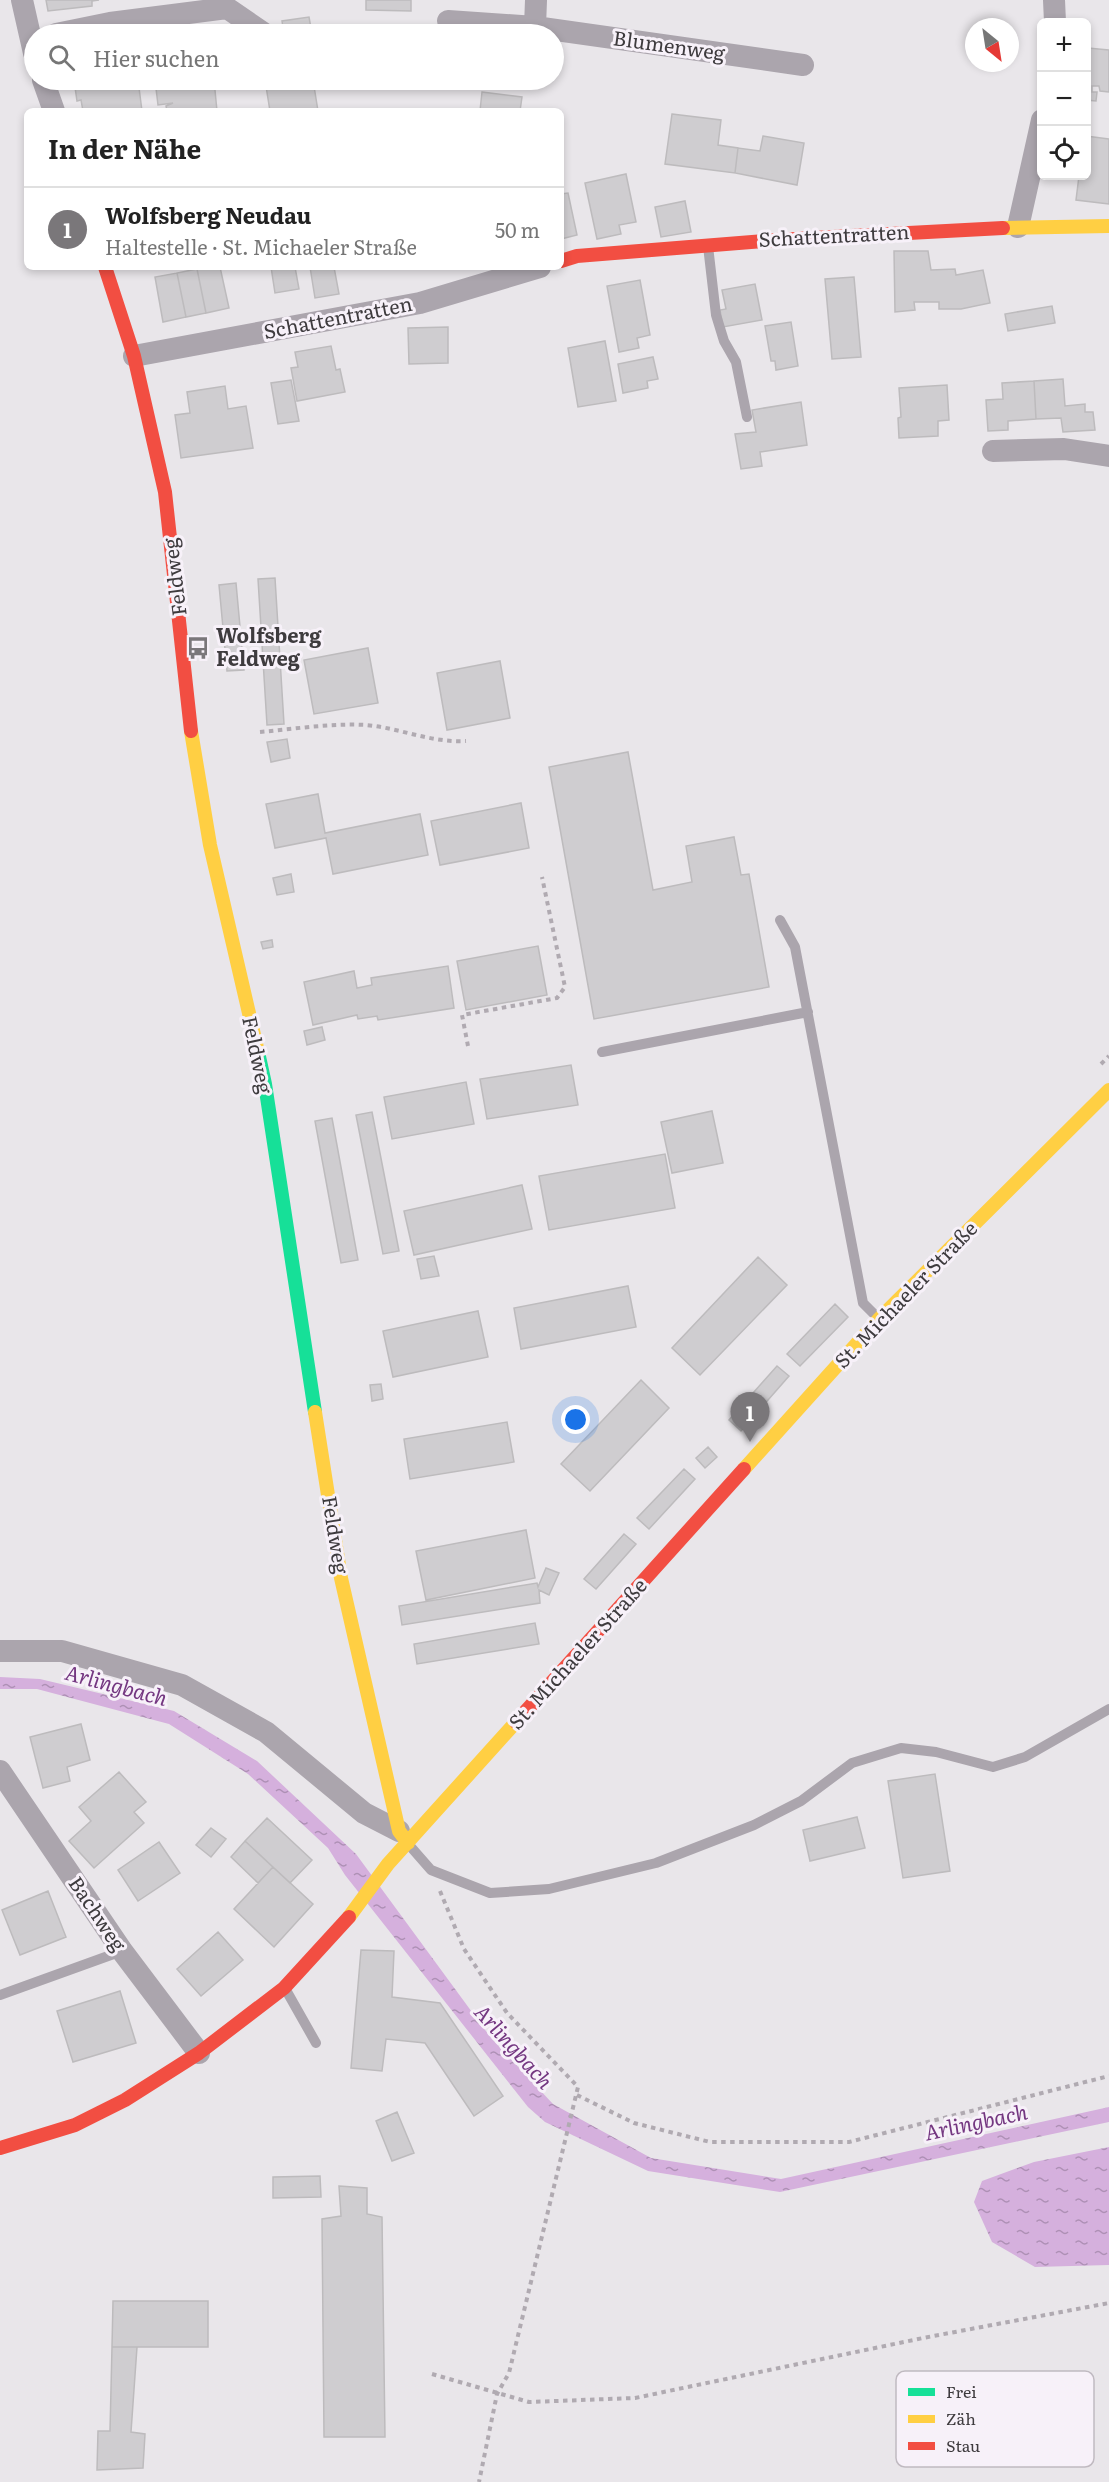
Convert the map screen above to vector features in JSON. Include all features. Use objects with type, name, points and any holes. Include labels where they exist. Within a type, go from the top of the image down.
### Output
[{"type":"street","points":[[22,0],[28,24]]},
{"type":"street","points":[[535,24],[536,0]]},
{"type":"street","points":[[1054,0],[1054,18]]},
{"type":"street","points":[[105,24],[227,8],[250,24]]},
{"type":"street","name":"Blumenweg","points":[[448,21],[492,24]]},
{"type":"street","name":"Blumenweg","points":[[564,31],[803,66]]},
{"type":"street","points":[[47,90],[53,108]]},
{"type":"street","points":[[1018,227],[1040,126]]},
{"type":"street","name":"Schattentratten","points":[[564,260],[577,256],[775,238],[1018,227],[1109,226]]},
{"type":"street","name":"Feldweg","points":[[106,270],[134,356],[165,492],[192,744],[210,845],[265,1084],[341,1578],[403,1837]]},
{"type":"street","name":"Schattentratten","points":[[134,356],[420,303],[530,270]]},
{"type":"street","points":[[993,451],[1064,449],[1109,456]]},
{"type":"street","name":"St. Michaeler Straße","points":[[0,2148],[75,2125],[125,2100],[199,2053],[284,1988],[354,1912],[388,1864],[403,1837],[879,1319],[1109,1090]]},
{"type":"street","points":[[0,1651],[62,1652],[182,1685],[266,1732],[364,1813],[403,1837]]},
{"type":"street","name":"Bachweg","points":[[0,1771],[122,1951],[199,2053]]},
{"type":"lane","points":[[708,244],[716,315],[724,341],[736,363],[747,417]]},
{"type":"lane","points":[[780,920],[795,947],[863,1303],[879,1319]]},
{"type":"lane","points":[[602,1052],[808,1012]]},
{"type":"lane","points":[[403,1837],[431,1870],[490,1893],[549,1889],[656,1863],[754,1825],[801,1801],[852,1763],[901,1748],[936,1752],[993,1767],[1025,1757],[1109,1709]]},
{"type":"lane","points":[[0,1995],[122,1951]]},
{"type":"lane","points":[[284,1988],[316,2043]]},
{"type":"path","points":[[260,732],[334,724],[368,725],[445,742],[466,741]]},
{"type":"path","points":[[468,1046],[462,1015],[557,998],[566,987],[542,877]]},
{"type":"path","points":[[431,1870],[470,1958],[507,2013],[578,2087],[509,2373],[497,2394],[479,2482]]},
{"type":"path","points":[[577,2095],[634,2122],[710,2142],[849,2142],[1109,2076]]},
{"type":"path","points":[[432,2374],[529,2402],[635,2398],[923,2338],[1109,2303]]},
{"type":"water","name":"Arlingbach","points":[[0,1677],[40,1679],[174,1711],[257,1761],[356,1854],[491,2038],[553,2104],[651,2158],[781,2179],[1109,2107],[1109,2122],[780,2192],[648,2171],[545,2122],[528,2107],[345,1875],[328,1848],[248,1774],[169,1724],[37,1689],[0,1689]]},
{"type":"water","points":[[1109,2147],[1109,2265],[1035,2267],[992,2242],[974,2202],[982,2181],[1034,2162]]},
{"type":"building","points":[[46,0],[99,0],[92,1],[92,6],[48,11]]},
{"type":"building","points":[[366,0],[411,0],[411,11],[366,10]]},
{"type":"building","points":[[309,17],[310,24],[282,24],[282,21]]},
{"type":"building","points":[[1091,48],[1109,50],[1109,92],[1100,91],[1099,86],[1092,86],[1092,92],[1097,92],[1096,101],[1091,100]]},
{"type":"building","points":[[75,90],[139,90],[142,108],[82,108],[81,100],[77,101]]},
{"type":"building","points":[[156,90],[215,90],[217,108],[166,108],[166,106],[173,103],[158,105]]},
{"type":"building","points":[[267,90],[315,90],[318,108],[270,108]]},
{"type":"building","points":[[482,92],[522,97],[520,108],[480,108]]},
{"type":"building","points":[[672,114],[721,120],[718,145],[738,148],[735,173],[665,164]]},
{"type":"building","points":[[763,136],[804,143],[797,185],[735,173],[738,148],[760,151]]},
{"type":"building","points":[[1091,137],[1109,139],[1109,204],[1076,200],[1078,180],[1091,180]]},
{"type":"building","points":[[626,174],[636,222],[619,225],[621,234],[597,239],[585,183]]},
{"type":"building","points":[[568,193],[577,235],[564,238],[564,194]]},
{"type":"building","points":[[685,201],[691,232],[661,237],[655,207]]},
{"type":"building","points":[[894,251],[928,251],[931,270],[955,269],[956,275],[983,270],[990,303],[961,309],[939,309],[939,302],[914,302],[915,310],[895,312]]},
{"type":"building","points":[[197,270],[221,270],[229,308],[206,313]]},
{"type":"building","points":[[197,270],[206,313],[186,317],[177,273]]},
{"type":"building","points":[[271,270],[296,270],[299,289],[275,293]]},
{"type":"building","points":[[310,270],[335,270],[339,294],[315,298]]},
{"type":"building","points":[[177,273],[186,317],[163,322],[155,277]]},
{"type":"building","points":[[854,277],[861,357],[832,359],[825,279]]},
{"type":"building","points":[[640,280],[650,335],[637,338],[639,348],[619,352],[607,286]]},
{"type":"building","points":[[755,284],[762,320],[723,327],[720,310],[726,309],[722,290]]},
{"type":"building","points":[[1052,306],[1055,323],[1008,331],[1005,314]]},
{"type":"building","points":[[791,322],[798,366],[776,370],[775,361],[771,361],[765,326]]},
{"type":"building","points":[[448,327],[448,363],[409,364],[408,328]]},
{"type":"building","points":[[605,341],[616,401],[578,407],[568,348]]},
{"type":"building","points":[[331,346],[336,370],[340,369],[345,392],[297,401],[291,368],[298,367],[295,352]]},
{"type":"building","points":[[653,357],[658,379],[647,381],[648,388],[623,393],[618,364]]},
{"type":"building","points":[[1063,379],[1065,406],[1085,404],[1085,412],[1093,412],[1095,430],[1063,432],[1061,418],[1036,419],[1034,381]]},
{"type":"building","points":[[291,380],[299,421],[278,424],[271,383]]},
{"type":"building","points":[[1034,381],[1036,419],[1008,421],[1008,430],[988,431],[986,400],[1003,399],[1002,383]]},
{"type":"building","points":[[947,385],[949,420],[938,421],[938,436],[899,438],[898,418],[901,417],[899,388]]},
{"type":"building","points":[[225,386],[228,409],[246,406],[253,448],[181,458],[175,415],[190,413],[187,392]]},
{"type":"building","points":[[801,402],[807,445],[760,452],[762,466],[741,469],[735,434],[756,432],[752,410]]},
{"type":"building","points":[[275,578],[284,724],[267,725],[258,579]]},
{"type":"building","points":[[236,583],[244,670],[227,671],[219,585]]},
{"type":"building","points":[[368,648],[378,703],[314,714],[304,660]]},
{"type":"building","points":[[500,661],[510,718],[447,730],[437,673]]},
{"type":"building","points":[[287,739],[290,758],[271,762],[267,742]]},
{"type":"building","points":[[628,752],[653,890],[692,882],[686,846],[734,837],[741,875],[749,874],[769,987],[594,1019],[549,767]]},
{"type":"building","points":[[318,794],[325,833],[420,814],[428,855],[333,874],[326,838],[275,848],[266,804]]},
{"type":"building","points":[[521,803],[529,848],[440,865],[431,821]]},
{"type":"building","points":[[291,874],[294,892],[277,895],[273,878]]},
{"type":"building","points":[[272,940],[273,947],[263,949],[261,942]]},
{"type":"building","points":[[538,946],[547,995],[466,1010],[457,961]]},
{"type":"building","points":[[448,966],[454,1008],[378,1020],[377,1016],[358,1019],[357,1015],[313,1025],[304,982],[354,971],[357,988],[372,985],[371,978]]},
{"type":"building","points":[[322,1027],[325,1040],[307,1045],[304,1031]]},
{"type":"building","points":[[571,1065],[578,1105],[487,1119],[480,1079]]},
{"type":"building","points":[[466,1082],[474,1124],[392,1139],[384,1097]]},
{"type":"building","points":[[712,1111],[723,1163],[672,1173],[661,1122]]},
{"type":"building","points":[[372,1112],[399,1251],[383,1254],[356,1115]]},
{"type":"building","points":[[332,1118],[358,1260],[341,1263],[315,1121]]},
{"type":"building","points":[[665,1154],[675,1208],[549,1230],[539,1176]]},
{"type":"building","points":[[522,1185],[532,1229],[414,1255],[404,1211]]},
{"type":"building","points":[[434,1256],[439,1276],[421,1279],[417,1259]]},
{"type":"building","points":[[758,1257],[787,1285],[700,1375],[672,1348]]},
{"type":"building","points":[[628,1286],[636,1327],[521,1349],[514,1308]]},
{"type":"building","points":[[835,1304],[848,1317],[800,1366],[787,1354]]},
{"type":"building","points":[[478,1311],[488,1357],[393,1377],[383,1331]]},
{"type":"building","points":[[777,1366],[789,1376],[741,1431],[729,1420]]},
{"type":"building","points":[[641,1380],[669,1408],[590,1491],[561,1464]]},
{"type":"building","points":[[381,1384],[383,1399],[372,1401],[370,1385]]},
{"type":"building","points":[[507,1422],[514,1462],[410,1479],[404,1439]]},
{"type":"building","points":[[708,1447],[717,1457],[705,1468],[696,1458]]},
{"type":"building","points":[[684,1469],[695,1479],[649,1529],[637,1518]]},
{"type":"building","points":[[526,1530],[535,1578],[426,1600],[416,1551]]},
{"type":"building","points":[[624,1534],[636,1544],[596,1589],[584,1579]]},
{"type":"building","points":[[546,1568],[559,1573],[549,1595],[539,1590],[540,1603],[402,1625],[399,1606],[537,1583],[538,1587]]},
{"type":"building","points":[[535,1623],[539,1644],[417,1664],[414,1644]]},
{"type":"building","points":[[81,1724],[90,1760],[67,1767],[70,1781],[43,1788],[30,1737]]},
{"type":"building","points":[[119,1772],[146,1802],[134,1812],[144,1823],[94,1868],[69,1841],[91,1821],[79,1807]]},
{"type":"building","points":[[935,1774],[950,1871],[903,1878],[888,1781]]},
{"type":"building","points":[[857,1817],[865,1848],[810,1861],[803,1830]]},
{"type":"building","points":[[267,1818],[312,1860],[290,1883],[245,1841]]},
{"type":"building","points":[[211,1828],[226,1839],[211,1857],[196,1845]]},
{"type":"building","points":[[245,1841],[273,1867],[258,1883],[231,1857]]},
{"type":"building","points":[[159,1842],[180,1873],[138,1901],[118,1870]]},
{"type":"building","points":[[273,1867],[313,1904],[274,1947],[234,1909]]},
{"type":"building","points":[[48,1891],[66,1937],[20,1955],[2,1910]]},
{"type":"building","points":[[218,1932],[243,1960],[201,1996],[177,1969]]},
{"type":"building","points":[[361,1950],[394,1951],[392,1997],[440,2003],[503,2096],[474,2116],[425,2043],[386,2039],[382,2071],[351,2068]]},
{"type":"building","points":[[120,1991],[136,2043],[73,2062],[57,2011]]},
{"type":"building","points":[[397,2112],[414,2153],[392,2161],[376,2121]]},
{"type":"building","points":[[320,2176],[321,2197],[273,2198],[273,2177]]},
{"type":"building","points":[[339,2186],[367,2188],[367,2214],[382,2217],[385,2437],[324,2437],[322,2219],[341,2216]]},
{"type":"building","points":[[113,2301],[208,2301],[208,2347],[112,2347]]},
{"type":"building","points":[[112,2347],[137,2347],[131,2432],[145,2434],[143,2468],[97,2470],[98,2431],[110,2431]]},
{"type":"traffic: fast","points":[[258,1052],[265,1084],[315,1412]]},
{"type":"traffic: slow","points":[[1003,228],[1109,226]]},
{"type":"traffic: slow","points":[[191,731],[210,845],[258,1052]]},
{"type":"traffic: slow","points":[[744,1469],[879,1319],[1109,1090]]},
{"type":"traffic: slow","points":[[315,1412],[341,1578],[399,1831],[408,1843]]},
{"type":"traffic: slow","points":[[349,1917],[388,1864],[516,1722]]},
{"type":"traffic: jam","points":[[564,260],[577,256],[776,240],[1003,228]]},
{"type":"traffic: jam","points":[[106,270],[134,356],[165,492],[191,731]]},
{"type":"traffic: jam","points":[[516,1722],[744,1469]]},
{"type":"traffic: jam","points":[[0,2148],[75,2125],[125,2100],[199,2053],[284,1988],[349,1917]]},
{"type":"place","name":"Wolfsberg Feldweg","points":[[198,648]]},
{"type":"place","name":"Wolfsberg Neudau","points":[[750,1442]]}]
